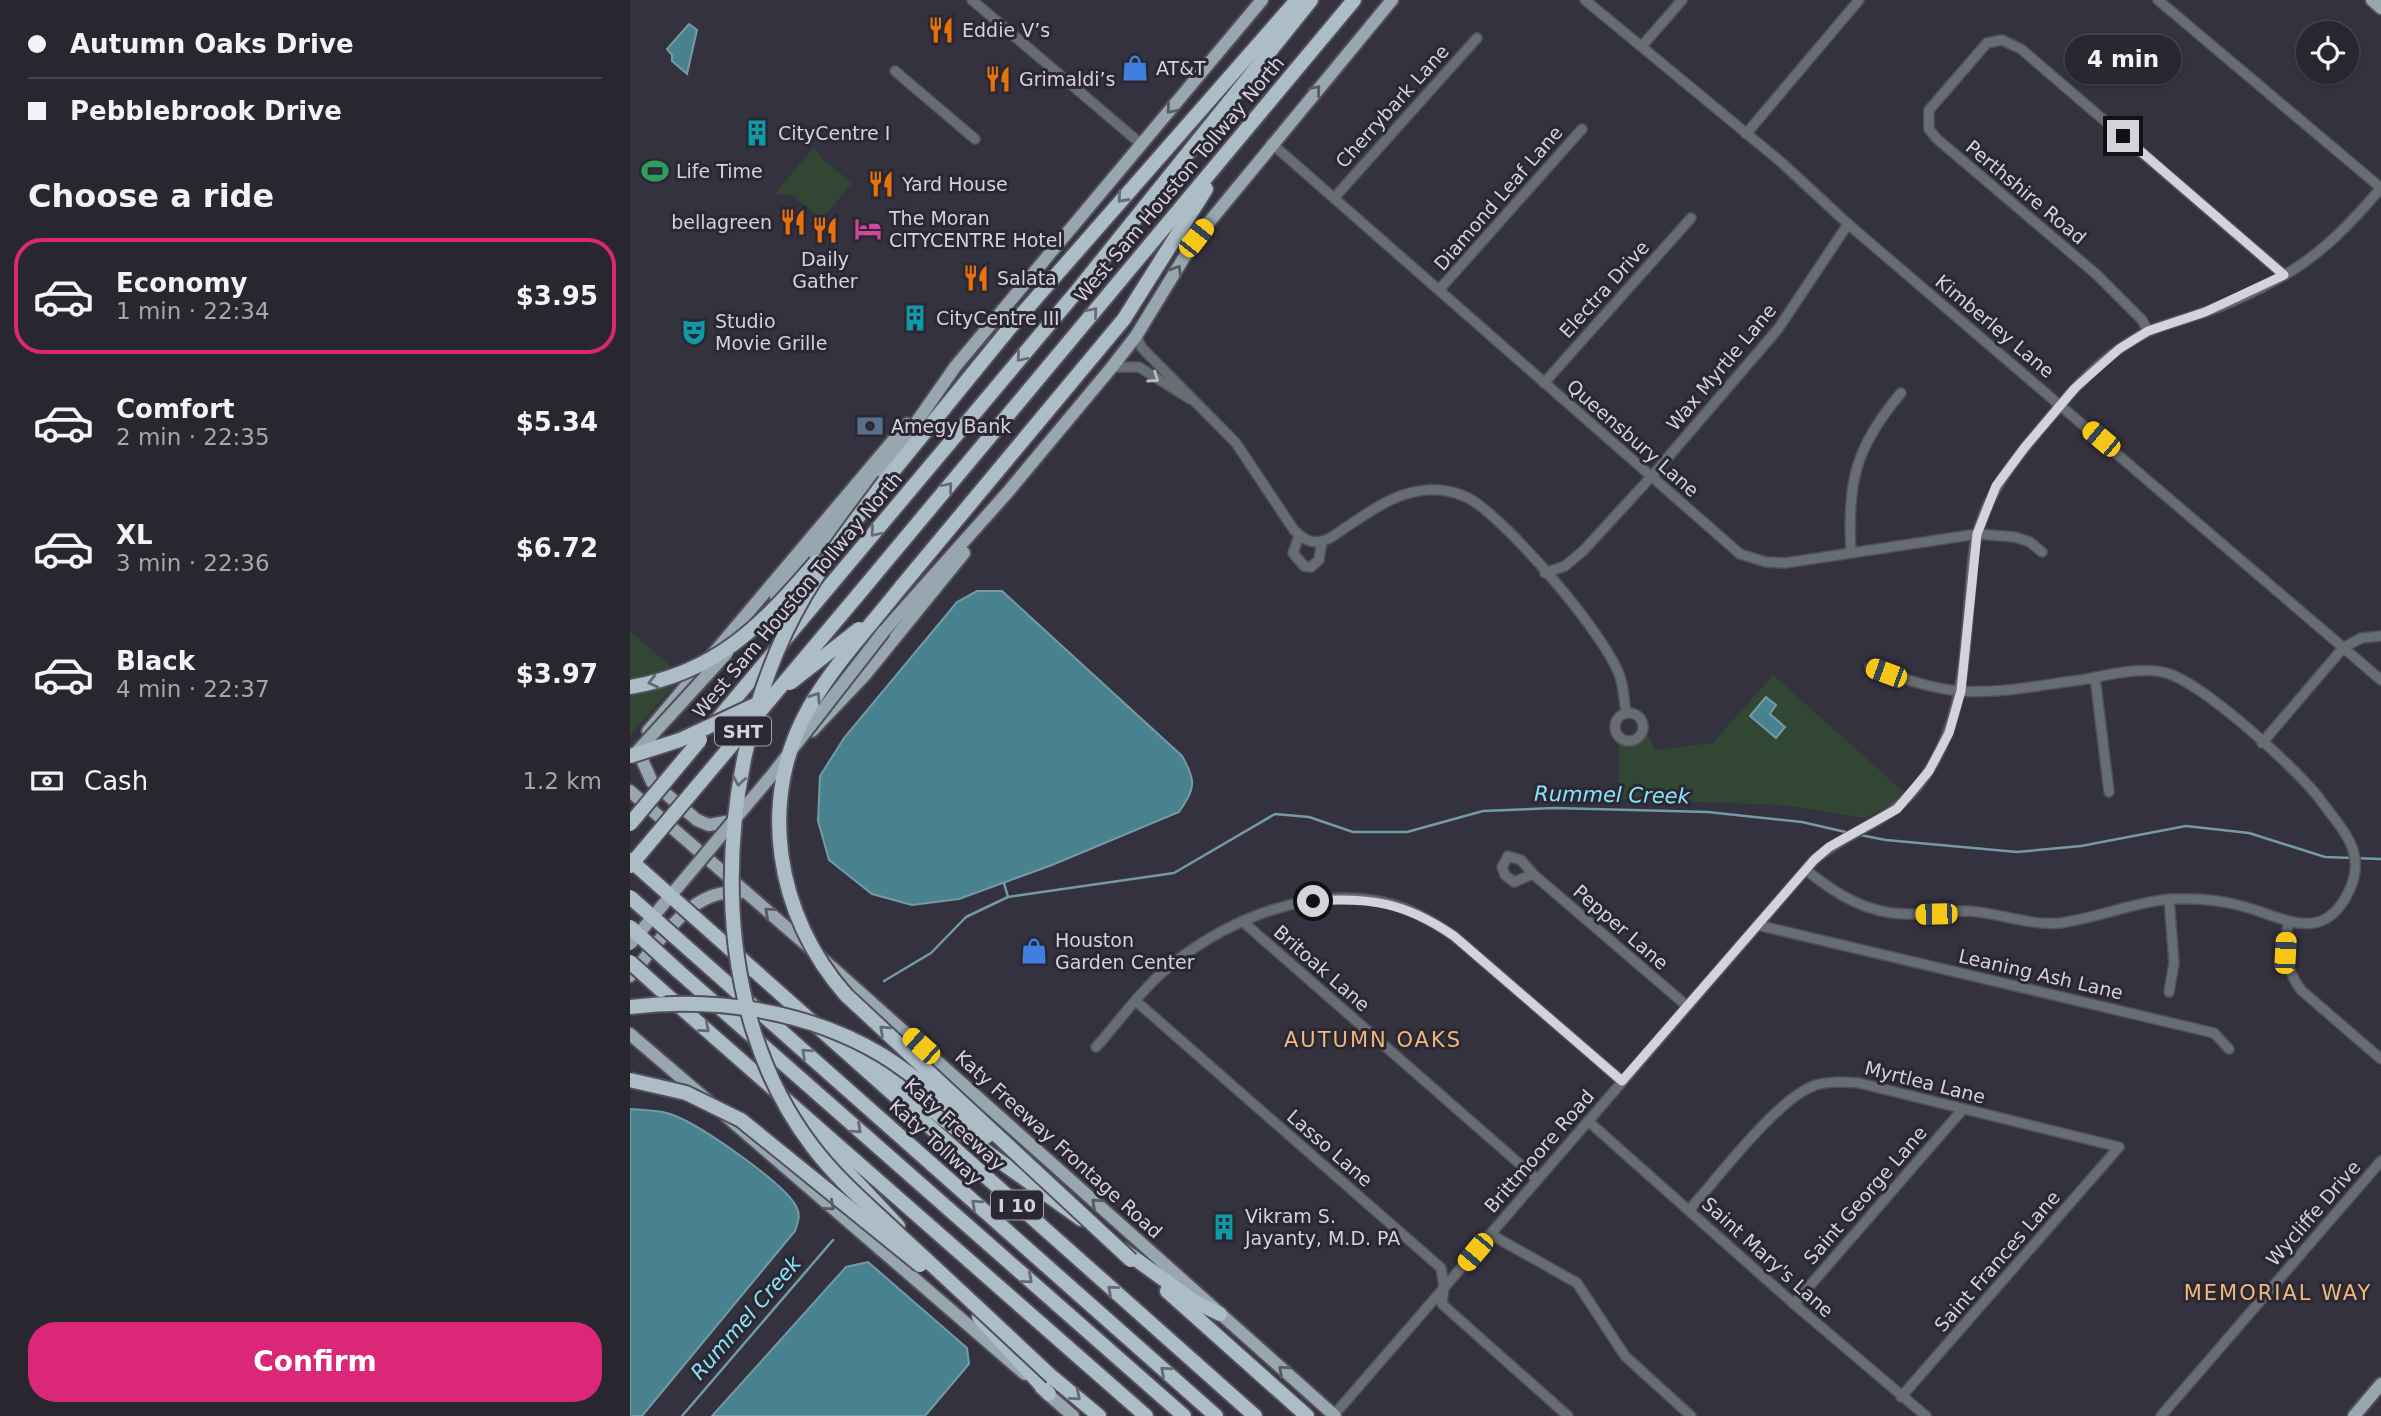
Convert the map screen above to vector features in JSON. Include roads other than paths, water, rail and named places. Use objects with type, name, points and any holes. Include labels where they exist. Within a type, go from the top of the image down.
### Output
[{"type":"highway","points":[[630,687],[692,669],[746,636],[773,612],[885,481],[1007,330],[1297,0]]},
{"type":"highway","name":"West Sam Houston Tollway North","points":[[630,824],[1077,290],[1311,0]]},
{"type":"highway","name":"West Sam Houston Tollway North","points":[[630,866],[1354,0]]},
{"type":"highway","points":[[1131,1260],[846,995],[818,958],[792,906],[783,872],[779,821],[783,783],[794,741],[809,708],[828,678],[1124,319],[1205,190],[1288,79]]},
{"type":"highway","points":[[885,481],[807,590],[774,657],[754,717],[740,775],[731,852],[733,907],[742,976],[769,1070],[782,1098],[811,1145],[863,1202],[1052,1377]]},
{"type":"highway","points":[[630,756],[705,730],[768,697],[835,650],[901,587]]},
{"type":"highway","name":"Katy Freeway","points":[[630,860],[1255,1416]]},
{"type":"highway","name":"Katy Tollway","points":[[630,897],[1216,1416]]},
{"type":"highway","points":[[630,927],[1184,1416]]},
{"type":"highway","points":[[630,962],[1146,1416]]},
{"type":"highway","points":[[779,994],[973,1142],[1195,1302],[1220,1314]]},
{"type":"highway","points":[[630,1007],[688,1004],[762,1011],[820,1025],[867,1047],[923,1084],[1131,1260],[1307,1416]]},
{"type":"highway","points":[[748,1066],[872,1197],[1049,1394]]},
{"type":"highway","points":[[630,1080],[686,1093],[720,1107],[753,1128],[1099,1416]]},
{"type":"main road","points":[[630,756],[636,741],[955,367],[1262,0]]},
{"type":"main road","points":[[630,942],[772,775],[884,631],[1007,493],[1112,367],[1136,336],[1196,238],[1271,143],[1392,0]]},
{"type":"main road","points":[[2372,0],[2381,8]]},
{"type":"main road","points":[[630,756],[758,619],[890,460],[955,367]]},
{"type":"main road","points":[[630,942],[701,853],[865,675],[996,513],[1007,493]]},
{"type":"main road","points":[[636,741],[652,782],[697,820],[709,825],[731,821]]},
{"type":"main road","name":"Katy Freeway Frontage Road","points":[[630,791],[1334,1415]]},
{"type":"main road","points":[[731,821],[732,849],[750,895]]},
{"type":"main road","points":[[630,976],[694,904],[727,891],[750,895]]},
{"type":"main road","points":[[630,1034],[1073,1416]]},
{"type":"main road","points":[[2354,1416],[2381,1384]]},
{"type":"street","points":[[972,0],[1141,144]]},
{"type":"street","name":"Kimberley Lane","points":[[1585,0],[1746,134],[1847,224],[2381,680]]},
{"type":"street","points":[[1642,47],[1682,0]]},
{"type":"street","points":[[1746,134],[1860,0]]},
{"type":"street","points":[[2158,0],[2381,188]]},
{"type":"street","name":"Cherrybark Lane","points":[[1334,198],[1477,38]]},
{"type":"street","name":"Perthshire Road","points":[[2148,331],[2142,320],[2096,274],[1936,138],[1929,129],[1929,110],[1987,43],[2002,40],[2012,43],[2284,275]]},
{"type":"street","points":[[895,71],[975,139]]},
{"type":"street","name":"Diamond Leaf Lane","points":[[1439,290],[1582,129]]},
{"type":"street","name":"Queensbury Lane","points":[[1271,143],[1728,545],[1752,559],[1785,563],[1977,534],[2015,537],[2030,542],[2042,552]]},
{"type":"street","name":"Brittmoore Road","points":[[1334,1415],[1806,870],[1829,847],[1897,809],[1916,788],[1949,733],[1961,691],[1977,534],[1996,486],[2060,405],[2096,366],[2148,331],[2205,312],[2284,275],[2325,248],[2381,188]]},
{"type":"street","name":"Electra Drive","points":[[1544,383],[1691,218]]},
{"type":"street","name":"Wax Myrtle Lane","points":[[1545,573],[1565,566],[1583,551],[1651,477],[1778,329],[1847,224]]},
{"type":"street","points":[[1136,336],[1144,350],[1175,378],[1194,402],[1248,457],[1299,536],[1312,542],[1322,541],[1406,492],[1439,490],[1471,499],[1530,551],[1545,573],[1581,613],[1604,646],[1620,676],[1626,713]]},
{"type":"street","points":[[1112,367],[1139,367],[1194,402]]},
{"type":"street","points":[[1851,552],[1848,509],[1858,459],[1884,413],[1901,393]]},
{"type":"street","points":[[1299,536],[1293,553],[1304,566],[1311,567],[1319,560],[1322,541]]},
{"type":"street","points":[[2262,743],[2343,648],[2361,638],[2381,636]]},
{"type":"street","points":[[1806,870],[1837,894],[1881,912],[1903,914],[1967,911],[2040,923],[2060,923],[2169,899],[2241,905],[2288,924],[2316,923],[2332,915],[2344,900],[2357,870],[2353,849],[2319,797],[2262,743],[2201,690],[2181,677],[2162,671],[2006,689],[1961,691],[1903,679],[1870,667]]},
{"type":"street","points":[[2095,677],[2109,792]]},
{"type":"street","name":"Pepper Lane","points":[[1533,874],[1687,1006]]},
{"type":"street","points":[[1097,1047],[1162,972],[1198,944],[1242,921],[1313,901],[1343,898],[1371,900],[1428,918],[1454,936],[1622,1081]]},
{"type":"street","points":[[2169,899],[2174,963],[2169,992]]},
{"type":"street","name":"Britoak Lane","points":[[1242,921],[1537,1179]]},
{"type":"street","points":[[2288,924],[2285,953],[2292,978],[2301,990],[2381,1059]]},
{"type":"street","name":"Leaning Ash Lane","points":[[1757,925],[2214,1033],[2229,1049]]},
{"type":"street","name":"Lasso Lane","points":[[1137,1002],[1441,1268],[1444,1287],[1442,1304],[1568,1416]]},
{"type":"street","name":"Myrtlea Lane","points":[[1689,1210],[1784,1105],[1815,1085],[1859,1083],[2119,1147]]},
{"type":"street","name":"Saint George Lane","points":[[1794,1304],[1963,1109]]},
{"type":"street","name":"Saint Mary's Lane","points":[[1588,1121],[1794,1304],[1926,1416]]},
{"type":"street","name":"Saint Frances Lane","points":[[1902,1397],[2119,1147]]},
{"type":"street","name":"Wycliffe Drive","points":[[2161,1416],[2381,1161]]},
{"type":"street","points":[[1490,1234],[1577,1283],[1625,1356],[1691,1416]]},
{"type":"water","points":[[689,24],[697,30],[687,74],[672,61],[672,55],[667,49]]},
{"type":"water","points":[[977,591],[1002,591],[1182,756],[1192,779],[1191,791],[1179,812],[1052,865],[959,899],[912,905],[872,894],[829,860],[818,821],[820,776],[844,738],[957,602]]},
{"type":"water","points":[[1766,697],[1776,705],[1770,714],[1785,727],[1776,738],[1750,716]]},
{"type":"water","points":[[630,1109],[668,1113],[702,1130],[775,1183],[796,1206],[799,1215],[795,1231],[642,1416],[630,1416]]},
{"type":"water","points":[[868,1262],[967,1348],[969,1364],[925,1416],[712,1416],[846,1267]]},
{"type":"waterway","name":"Rummel Creek","points":[[884,981],[931,953],[966,917],[1008,897],[1174,873],[1275,814],[1309,817],[1353,832],[1407,832],[1483,811],[1554,808],[1708,812],[1802,822],[1850,833]]},
{"type":"waterway","name":"Rummel Creek","points":[[1860,835],[1886,840],[2017,852],[2081,846],[2186,826],[2249,833],[2325,857],[2381,859]]},
{"type":"waterway","points":[[1004,883],[1008,897]]},
{"type":"waterway","name":"Rummel Creek","points":[[682,1416],[833,1240]]},
{"type":"place","name":"Eddie V’s","points":[[941,30]]},
{"type":"place","name":"AT&T","points":[[1135,68]]},
{"type":"place","name":"Grimaldi’s","points":[[998,79]]},
{"type":"place","name":"CityCentre I","points":[[757,133]]},
{"type":"place","name":"Life Time","points":[[655,171]]},
{"type":"place","name":"Yard House","points":[[881,184]]},
{"type":"place","name":"bellagreen","points":[[793,222]]},
{"type":"place","name":"The Moran CITYCENTRE Hotel","points":[[868,229]]},
{"type":"place","name":"Daily Gather","points":[[825,230]]},
{"type":"place","name":"Salata","points":[[976,278]]},
{"type":"place","name":"CityCentre III","points":[[915,318]]},
{"type":"place","name":"Studio Movie Grille","points":[[694,332]]},
{"type":"place","name":"Amegy Bank","points":[[870,426]]},
{"type":"place","name":"Houston Garden Center","points":[[1034,951]]},
{"type":"place","name":"Vikram S. Jayanty, M.D. PA","points":[[1224,1227]]},
{"type":"district","name":"AUTUMN OAKS","points":[[1373,1040]]},
{"type":"district","name":"MEMORIAL WAY","points":[[2278,1293]]}]
